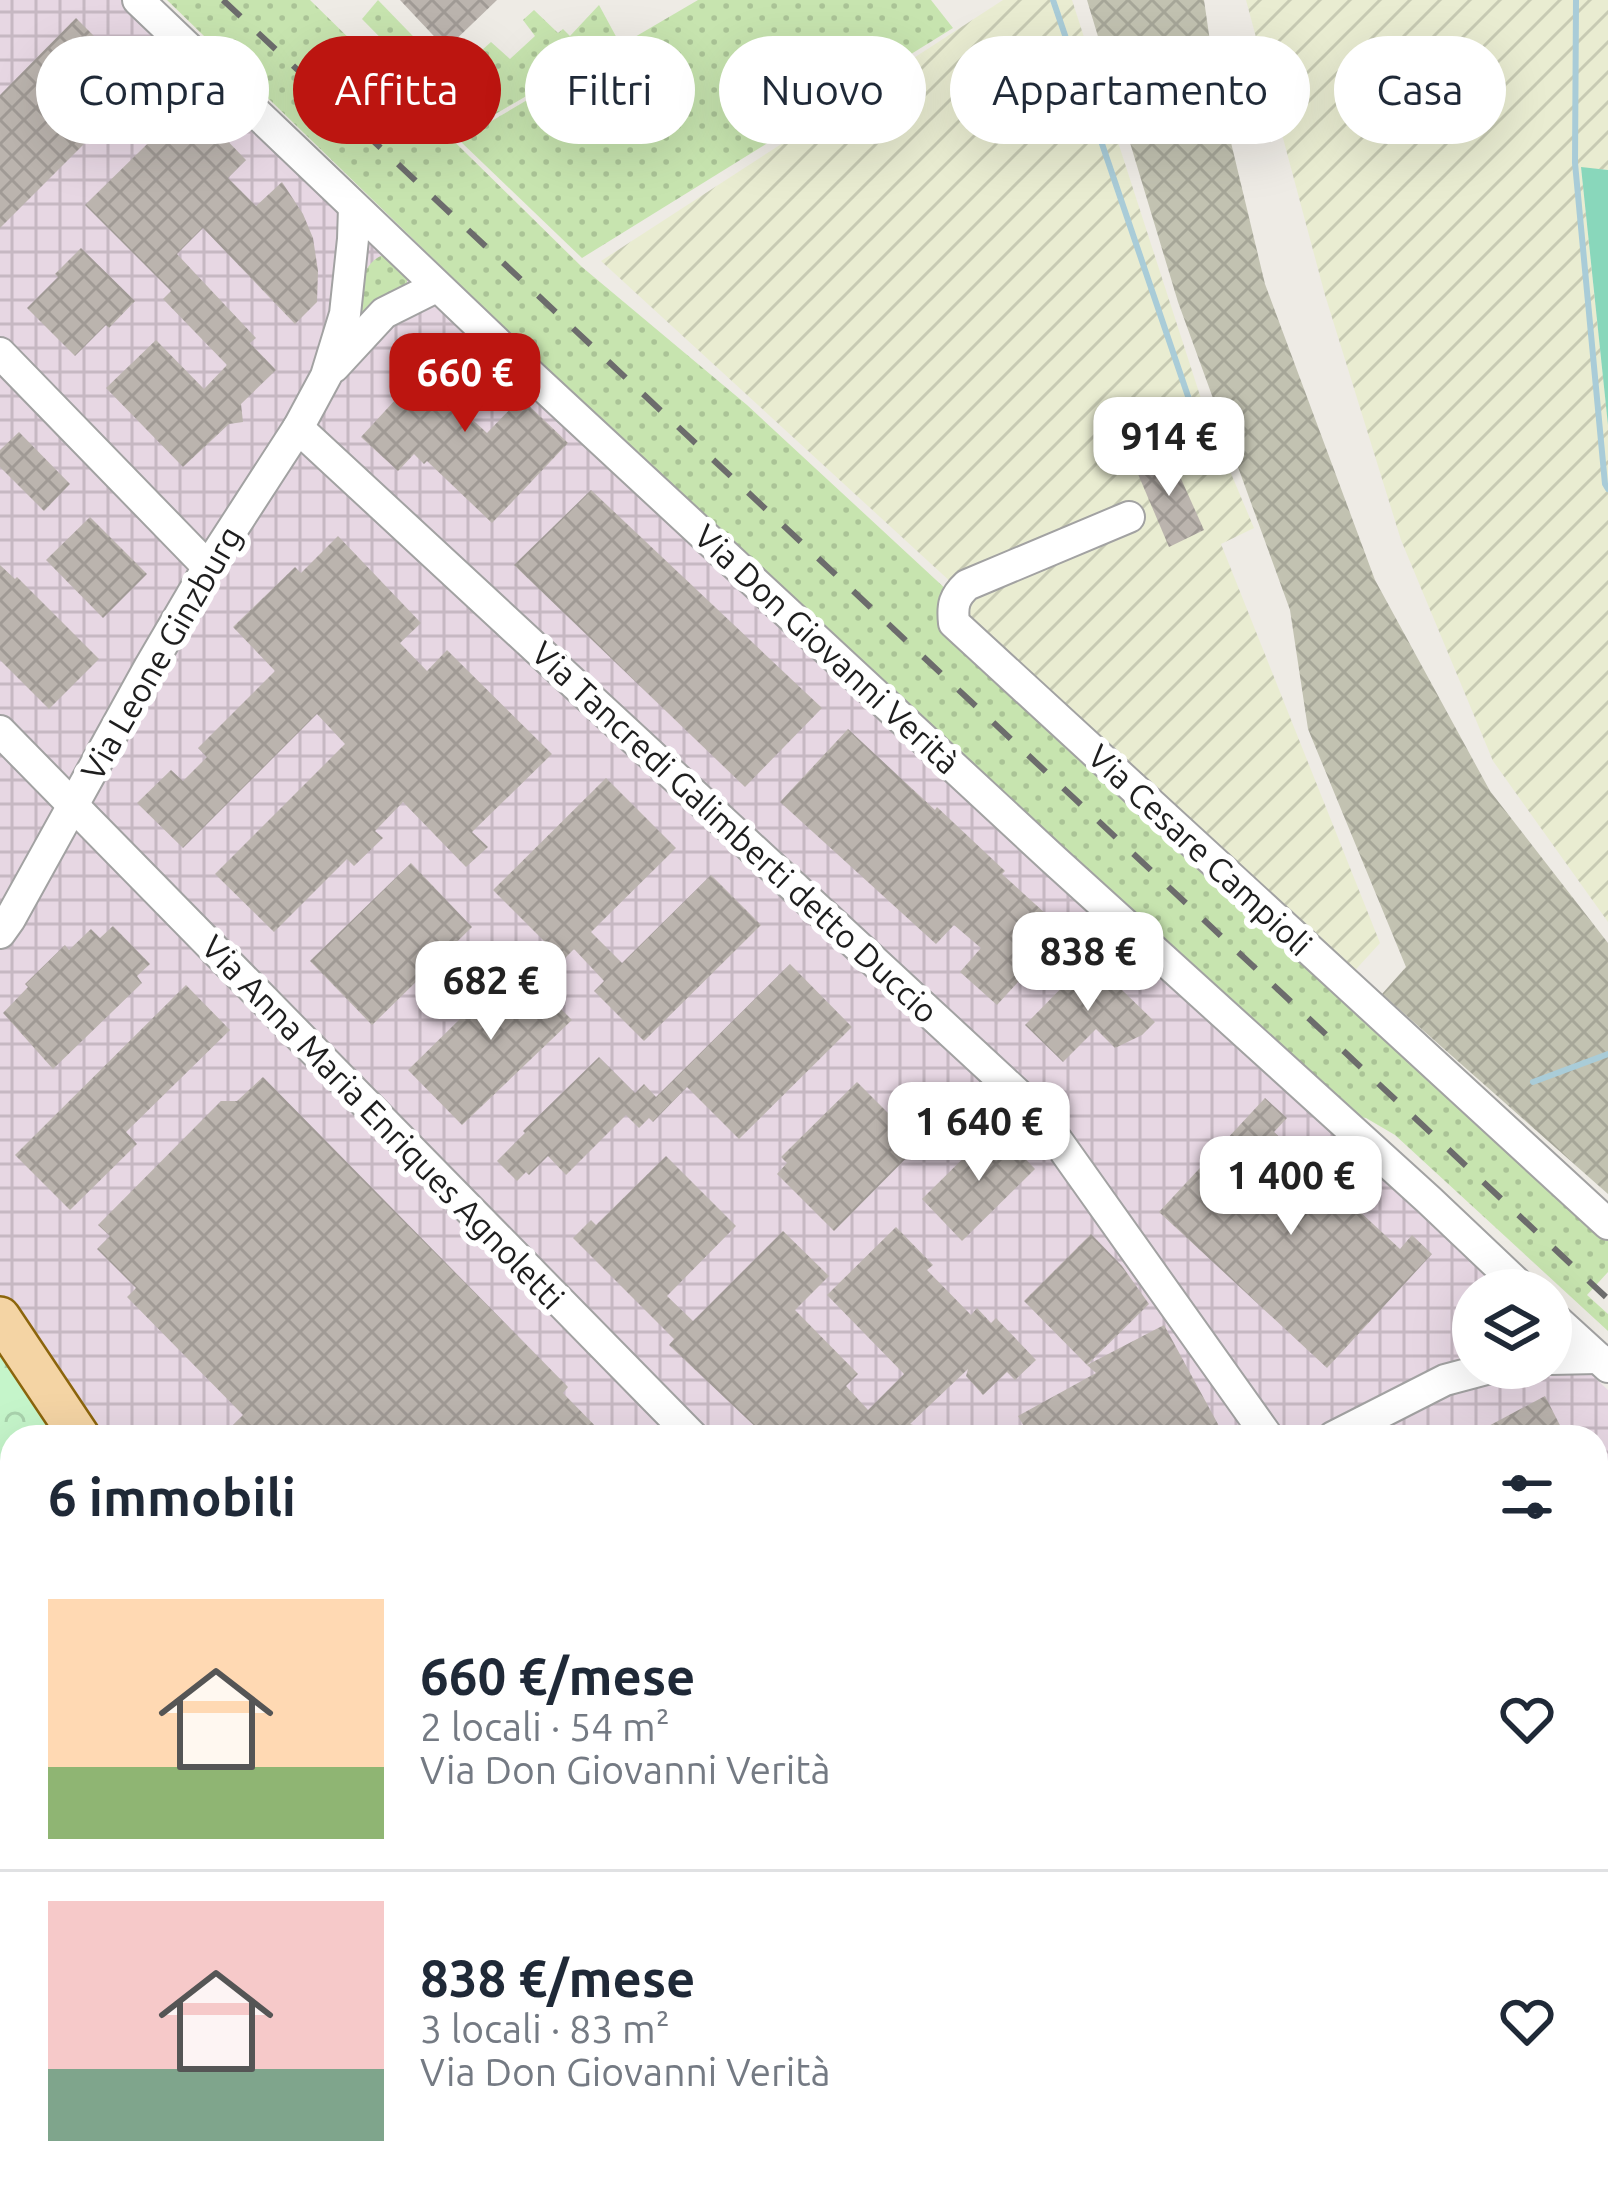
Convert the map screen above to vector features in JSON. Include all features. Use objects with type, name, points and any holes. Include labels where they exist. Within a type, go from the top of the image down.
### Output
[{"type":"main road","points":[[0,1317],[72,1425]]},
{"type":"street","name":"Via Don Giovanni Verità","points":[[138,0],[436,286],[1501,1269]]},
{"type":"street","name":"Via Leone Ginzburg","points":[[0,933],[150,666],[326,376],[345,314],[354,207]]},
{"type":"street","name":"Via Leone Ginzburg","points":[[326,376],[384,313],[436,286]]},
{"type":"street","points":[[0,353],[208,567]]},
{"type":"street","name":"Via Tancredi Galimberti detto Duccio","points":[[298,428],[1037,1112],[1259,1425]]},
{"type":"street","name":"Via Cesare Campioli","points":[[1129,517],[967,585],[952,608],[954,622],[1608,1224]]},
{"type":"street","name":"Via Anna Maria Enriques Agnoletti","points":[[0,731],[681,1425]]},
{"type":"street","points":[[1480,1250],[1487,1269]]},
{"type":"street","points":[[1572,1334],[1603,1363]]},
{"type":"street","points":[[1572,1361],[1603,1363]]},
{"type":"street","points":[[1445,1380],[1452,1373]]},
{"type":"street","points":[[1357,1425],[1452,1378]]},
{"type":"shaded area","points":[[0,0],[130,0],[168,36],[36,36],[36,144],[269,144],[269,131],[1481,1269],[1452,1269],[1452,1389],[1572,1389],[1572,1357],[1608,1390],[1608,1425],[91,1425],[0,1295]]},
{"type":"shaded area","points":[[1003,0],[1072,0],[1084,36],[950,36],[950,144],[1119,144],[1206,414],[1254,528],[1221,544],[1380,943],[1348,978],[965,625],[965,595],[601,261],[781,144],[926,144],[926,50]]},
{"type":"shaded area","points":[[1087,0],[1204,0],[1209,36],[1098,36]]},
{"type":"shaded area","points":[[1246,0],[1608,0],[1608,170],[1581,168],[1608,425],[1608,922],[1493,761],[1401,540],[1325,295],[1285,144],[1310,144],[1310,36],[1256,36]]},
{"type":"shaded area","points":[[1130,144],[1231,144],[1265,284],[1375,580],[1490,791],[1608,943],[1608,1194],[1382,994],[1406,967],[1308,729],[1290,610],[1178,302]]},
{"type":"green space","points":[[167,0],[310,0],[347,36],[293,36],[293,122],[269,99],[269,36],[204,36]]},
{"type":"green space","points":[[378,0],[413,36],[379,36],[362,19]]},
{"type":"green space","points":[[698,0],[931,0],[953,28],[926,45],[926,36],[719,36],[719,144],[766,144],[582,258],[463,144],[501,144],[501,115],[525,101],[525,144],[695,144],[695,36],[637,36]]},
{"type":"green space","points":[[599,5],[616,36],[570,36]]},
{"type":"green space","points":[[534,10],[558,33],[563,29],[570,36],[535,36],[523,20]]},
{"type":"green space","points":[[525,45],[525,97],[501,111],[501,51],[510,59]]},
{"type":"green space","points":[[315,144],[457,144],[582,267],[747,405],[949,592],[947,604],[1608,1230],[1608,1272],[1587,1295],[1608,1314],[1608,1331],[1572,1298],[1572,1269],[1541,1269],[1395,1135],[1353,1116],[910,713]]},
{"type":"green space","points":[[1581,167],[1608,170],[1608,425]]},
{"type":"green space","points":[[383,255],[407,273],[407,285],[359,325],[364,275]]},
{"type":"green space","points":[[0,1344],[57,1425],[0,1425]]},
{"type":"building","points":[[400,0],[497,0],[460,36],[434,36]]},
{"type":"building","points":[[76,18],[94,36],[58,36]]},
{"type":"building","points":[[36,59],[36,144],[84,144],[0,228],[0,95]]},
{"type":"building","points":[[147,144],[231,144],[246,160],[228,178],[256,206],[282,182],[313,238],[317,302],[295,324],[203,228],[177,254],[256,338],[250,343],[276,370],[241,404],[243,422],[229,424],[183,467],[106,388],[156,340],[204,389],[227,365],[163,299],[171,291],[85,205]]},
{"type":"building","points":[[81,248],[135,301],[75,356],[27,308]]},
{"type":"building","points":[[455,335],[487,366],[453,402],[487,433],[521,398],[568,443],[492,523],[427,461],[424,464],[414,454],[398,471],[361,437]]},
{"type":"building","points":[[19,432],[70,484],[44,511],[0,467],[0,450]]},
{"type":"building","points":[[1169,452],[1204,530],[1169,547],[1135,467]]},
{"type":"building","points":[[591,490],[822,708],[745,787],[514,565]]},
{"type":"building","points":[[90,517],[147,574],[103,618],[46,560]]},
{"type":"building","points":[[338,536],[421,623],[400,643],[427,671],[447,650],[552,754],[472,832],[488,847],[466,867],[403,802],[375,831],[383,838],[354,866],[347,859],[274,932],[215,874],[345,744],[317,714],[183,848],[137,803],[171,770],[183,781],[207,757],[198,748],[275,671],[233,627],[295,567],[301,573]]},
{"type":"building","points":[[0,565],[99,659],[49,709],[0,660]]},
{"type":"building","points":[[848,729],[935,810],[937,807],[1068,934],[997,1005],[960,972],[981,948],[954,925],[936,944],[780,802]]},
{"type":"building","points":[[606,778],[676,848],[591,932],[622,963],[711,875],[761,925],[644,1041],[594,991],[604,981],[574,949],[563,960],[493,890]]},
{"type":"building","points":[[411,863],[472,927],[372,1025],[310,961]]},
{"type":"building","points":[[113,926],[150,964],[137,976],[142,983],[53,1069],[3,1013],[65,945],[69,950],[91,929],[100,938]]},
{"type":"building","points":[[1090,959],[1155,1022],[1142,1035],[1115,1048],[1096,1029],[1063,1062],[1025,1025]]},
{"type":"building","points":[[790,964],[852,1027],[739,1139],[687,1087],[653,1122],[649,1118],[639,1128],[626,1115],[566,1175],[548,1156],[517,1181],[497,1161],[599,1057],[635,1093],[644,1084],[656,1097]]},
{"type":"building","points":[[515,965],[531,981],[538,974],[560,996],[554,1002],[572,1020],[462,1125],[408,1070]]},
{"type":"building","points":[[186,985],[230,1030],[126,1132],[137,1144],[70,1210],[15,1155]]},
{"type":"building","points":[[263,1077],[568,1387],[563,1393],[594,1425],[233,1425],[243,1415],[127,1297],[136,1288],[97,1249],[110,1236],[98,1225],[221,1101],[237,1101]]},
{"type":"building","points":[[857,1082],[896,1121],[919,1098],[942,1122],[834,1231],[777,1174],[787,1163],[781,1157]]},
{"type":"building","points":[[1265,1098],[1287,1118],[1274,1132],[1400,1249],[1412,1235],[1432,1254],[1327,1368],[1159,1212]]},
{"type":"building","points":[[995,1127],[1035,1169],[962,1241],[922,1199]]},
{"type":"building","points":[[666,1156],[736,1226],[667,1296],[693,1321],[783,1231],[829,1276],[795,1310],[858,1374],[846,1386],[868,1410],[904,1374],[827,1295],[896,1227],[933,1265],[927,1270],[971,1315],[977,1308],[991,1323],[996,1318],[1036,1360],[1015,1380],[1007,1372],[983,1395],[966,1376],[968,1369],[913,1425],[753,1425],[669,1345],[674,1339],[573,1238],[591,1220],[596,1225]]},
{"type":"building","points":[[1091,1234],[1149,1304],[1087,1365],[1024,1301]]},
{"type":"building","points":[[1164,1325],[1218,1425],[1023,1425],[1018,1416],[1096,1373],[1087,1365]]},
{"type":"building","points":[[1545,1396],[1560,1425],[1491,1425]]},
{"type":"waterway","points":[[1053,0],[1192,408]]},
{"type":"waterway","points":[[1576,0],[1575,163],[1608,489]]},
{"type":"waterway","points":[[1533,1082],[1608,1054]]},
{"type":"railway","points":[[223,0],[1608,1299]]}]
